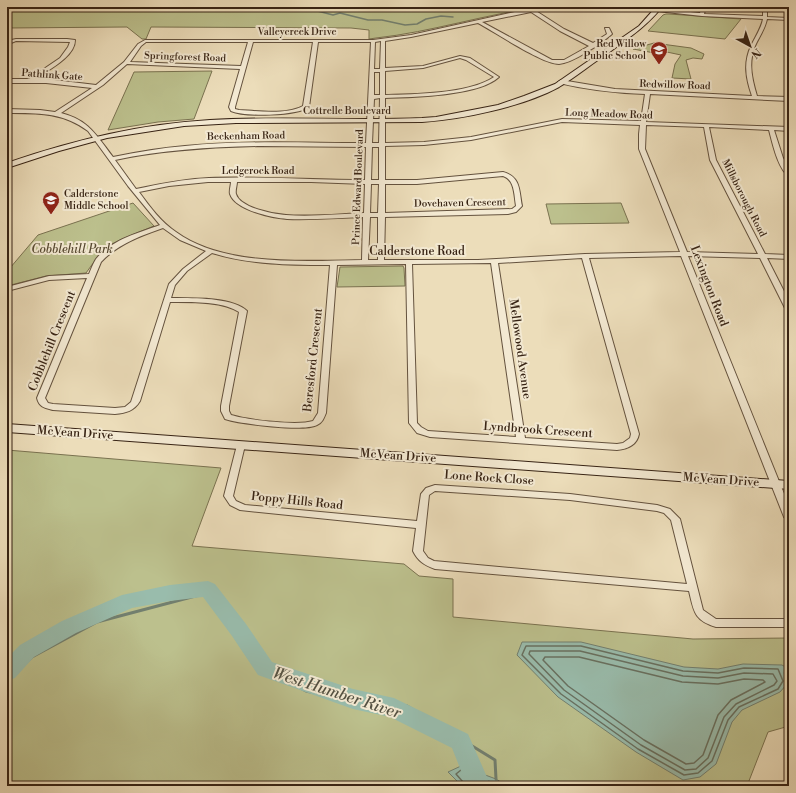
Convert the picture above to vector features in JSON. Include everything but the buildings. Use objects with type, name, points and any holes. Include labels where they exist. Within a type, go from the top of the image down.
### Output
[{"type":"main road","name":"Cottrelle Boulevard","points":[[7,166],[53,150],[96,139],[144,130],[210,122],[383,121],[436,119],[485,110],[527,98],[561,82],[641,27],[658,9]]},
{"type":"main road","name":"McVean Drive","points":[[7,428],[789,485]]},
{"type":"street","name":"Valleycreek Drive","points":[[56,114],[96,87],[126,63],[139,44],[147,40],[373,41],[411,36],[531,10],[562,7]]},
{"type":"street","points":[[630,7],[702,15],[789,19]]},
{"type":"street","points":[[702,15],[704,7]]},
{"type":"street","points":[[755,97],[749,78],[749,58],[753,47],[763,30],[766,18],[765,7]]},
{"type":"street","points":[[531,10],[562,30],[592,45]]},
{"type":"street","points":[[478,21],[505,37],[550,60],[566,61],[610,34],[607,29]]},
{"type":"street","points":[[7,47],[9,42],[16,40],[73,41],[66,53],[61,58],[30,81]]},
{"type":"street","name":"Prince Edward Boulevard","points":[[381,262],[384,71],[383,40]]},
{"type":"street","points":[[251,41],[232,108],[233,110],[242,112],[301,110],[306,107],[316,41]]},
{"type":"street","name":"Prince Edward Boulevard","points":[[365,262],[373,41]]},
{"type":"street","points":[[371,97],[419,95],[455,90],[483,84],[496,79],[497,77],[468,59],[462,58],[423,67],[372,71]]},
{"type":"street","name":"Springforest Road","points":[[126,63],[243,68]]},
{"type":"street","name":"Pathlink Gate","points":[[7,81],[59,82],[96,87]]},
{"type":"street","name":"Redwillow Road","points":[[561,82],[599,89],[648,93],[789,99]]},
{"type":"street","name":"Lexington Road","points":[[648,93],[641,136],[642,149],[789,517]]},
{"type":"street","name":"Calderstone Road","points":[[7,111],[56,114],[82,124],[90,130],[163,226],[184,240],[211,251],[262,261],[494,261],[585,256],[684,255],[789,257]]},
{"type":"street","name":"Long Meadow Road","points":[[382,145],[420,144],[466,139],[562,121],[590,120],[643,124],[789,129]]},
{"type":"street","name":"Millsborough Road","points":[[706,126],[713,160],[789,308]]},
{"type":"street","points":[[771,128],[780,158],[789,174]]},
{"type":"street","name":"Beckenham Road","points":[[111,159],[165,149],[210,145],[382,145]]},
{"type":"street","name":"Dovehaven Crescent","points":[[381,215],[508,212],[514,211],[519,206],[514,180],[507,174],[423,181],[382,182]]},
{"type":"street","points":[[234,180],[232,191],[236,200],[247,207],[263,212],[295,217],[381,215]]},
{"type":"street","name":"Ledgerock Road","points":[[135,191],[182,182],[234,180],[382,182]]},
{"type":"street","name":"Cobblehill Crescent","points":[[163,226],[131,237],[114,246],[98,260],[41,398],[45,405],[53,407],[115,411],[125,410],[133,406],[136,401],[172,284],[178,276],[211,251]]},
{"type":"street","name":"Lyndbrook Crescent","points":[[409,262],[414,426],[426,433],[521,441],[617,447],[625,446],[634,439],[634,434],[585,256]]},
{"type":"street","name":"Mellowood Avenue","points":[[494,261],[521,441]]},
{"type":"street","name":"Beresford Crescent","points":[[167,300],[195,301],[233,306],[241,309],[243,312],[225,406],[225,411],[228,417],[239,420],[301,425],[312,424],[318,421],[322,413],[334,262]]},
{"type":"street","points":[[7,289],[52,277],[91,276]]},
{"type":"street","name":"Poppy Hills Road","points":[[241,445],[228,496],[233,503],[243,508],[421,525]]},
{"type":"street","name":"Lone Rock Close","points":[[693,588],[435,565],[424,560],[418,551],[425,494],[428,490],[435,488],[570,497],[657,508],[666,511],[675,519],[700,612],[710,621],[723,624],[789,623]]},
{"type":"green space","points":[[7,7],[541,7],[499,14],[418,32],[369,39],[369,30],[351,28],[151,27],[146,39],[142,39],[127,27],[7,28]]},
{"type":"green space","points":[[663,15],[741,19],[725,39],[648,31]]},
{"type":"green space","points":[[654,43],[691,48],[704,54],[702,59],[693,58],[686,60],[691,79],[672,78],[675,64],[681,55],[662,51],[660,54],[633,49]]},
{"type":"green space","points":[[212,71],[194,119],[158,122],[108,130],[134,72]]},
{"type":"green space","name":"Cobblehill Park","points":[[133,203],[154,226],[110,245],[99,255],[86,273],[46,276],[7,286],[7,277],[10,268],[38,235]]},
{"type":"green space","points":[[621,203],[629,223],[551,224],[546,204]]},
{"type":"green space","points":[[403,266],[405,286],[337,287],[340,267]]},
{"type":"green space","points":[[7,450],[221,468],[192,546],[404,564],[419,576],[453,579],[453,617],[693,639],[789,638],[789,726],[768,732],[747,786],[7,786]]},
{"type":"water","points":[[522,642],[581,642],[684,667],[718,669],[743,664],[782,665],[787,668],[784,673],[788,679],[787,684],[780,692],[742,710],[732,722],[716,764],[700,777],[683,780],[636,752],[558,697],[517,655]]},
{"type":"water","points":[[461,766],[496,779],[507,786],[462,786],[448,772]]},
{"type":"waterway","points":[[302,7],[333,15],[340,13],[368,20],[382,20],[405,25],[417,24],[426,19],[441,16],[453,17]]},
{"type":"waterway","name":"West Humber River","points":[[7,672],[27,651],[69,627],[129,601],[170,593],[208,589],[239,630],[265,669],[353,699],[394,708],[460,741],[479,786]]},
{"type":"waterway","name":"West Humber River","points":[[7,679],[32,657],[97,622],[203,594],[217,600],[233,615],[250,647],[275,675],[306,691],[356,702],[407,706],[495,760],[496,779]]},
{"type":"place","name":"Red Willow Public School","points":[[659,65]]},
{"type":"place","name":"Calderstone Middle School","points":[[51,215]]}]
